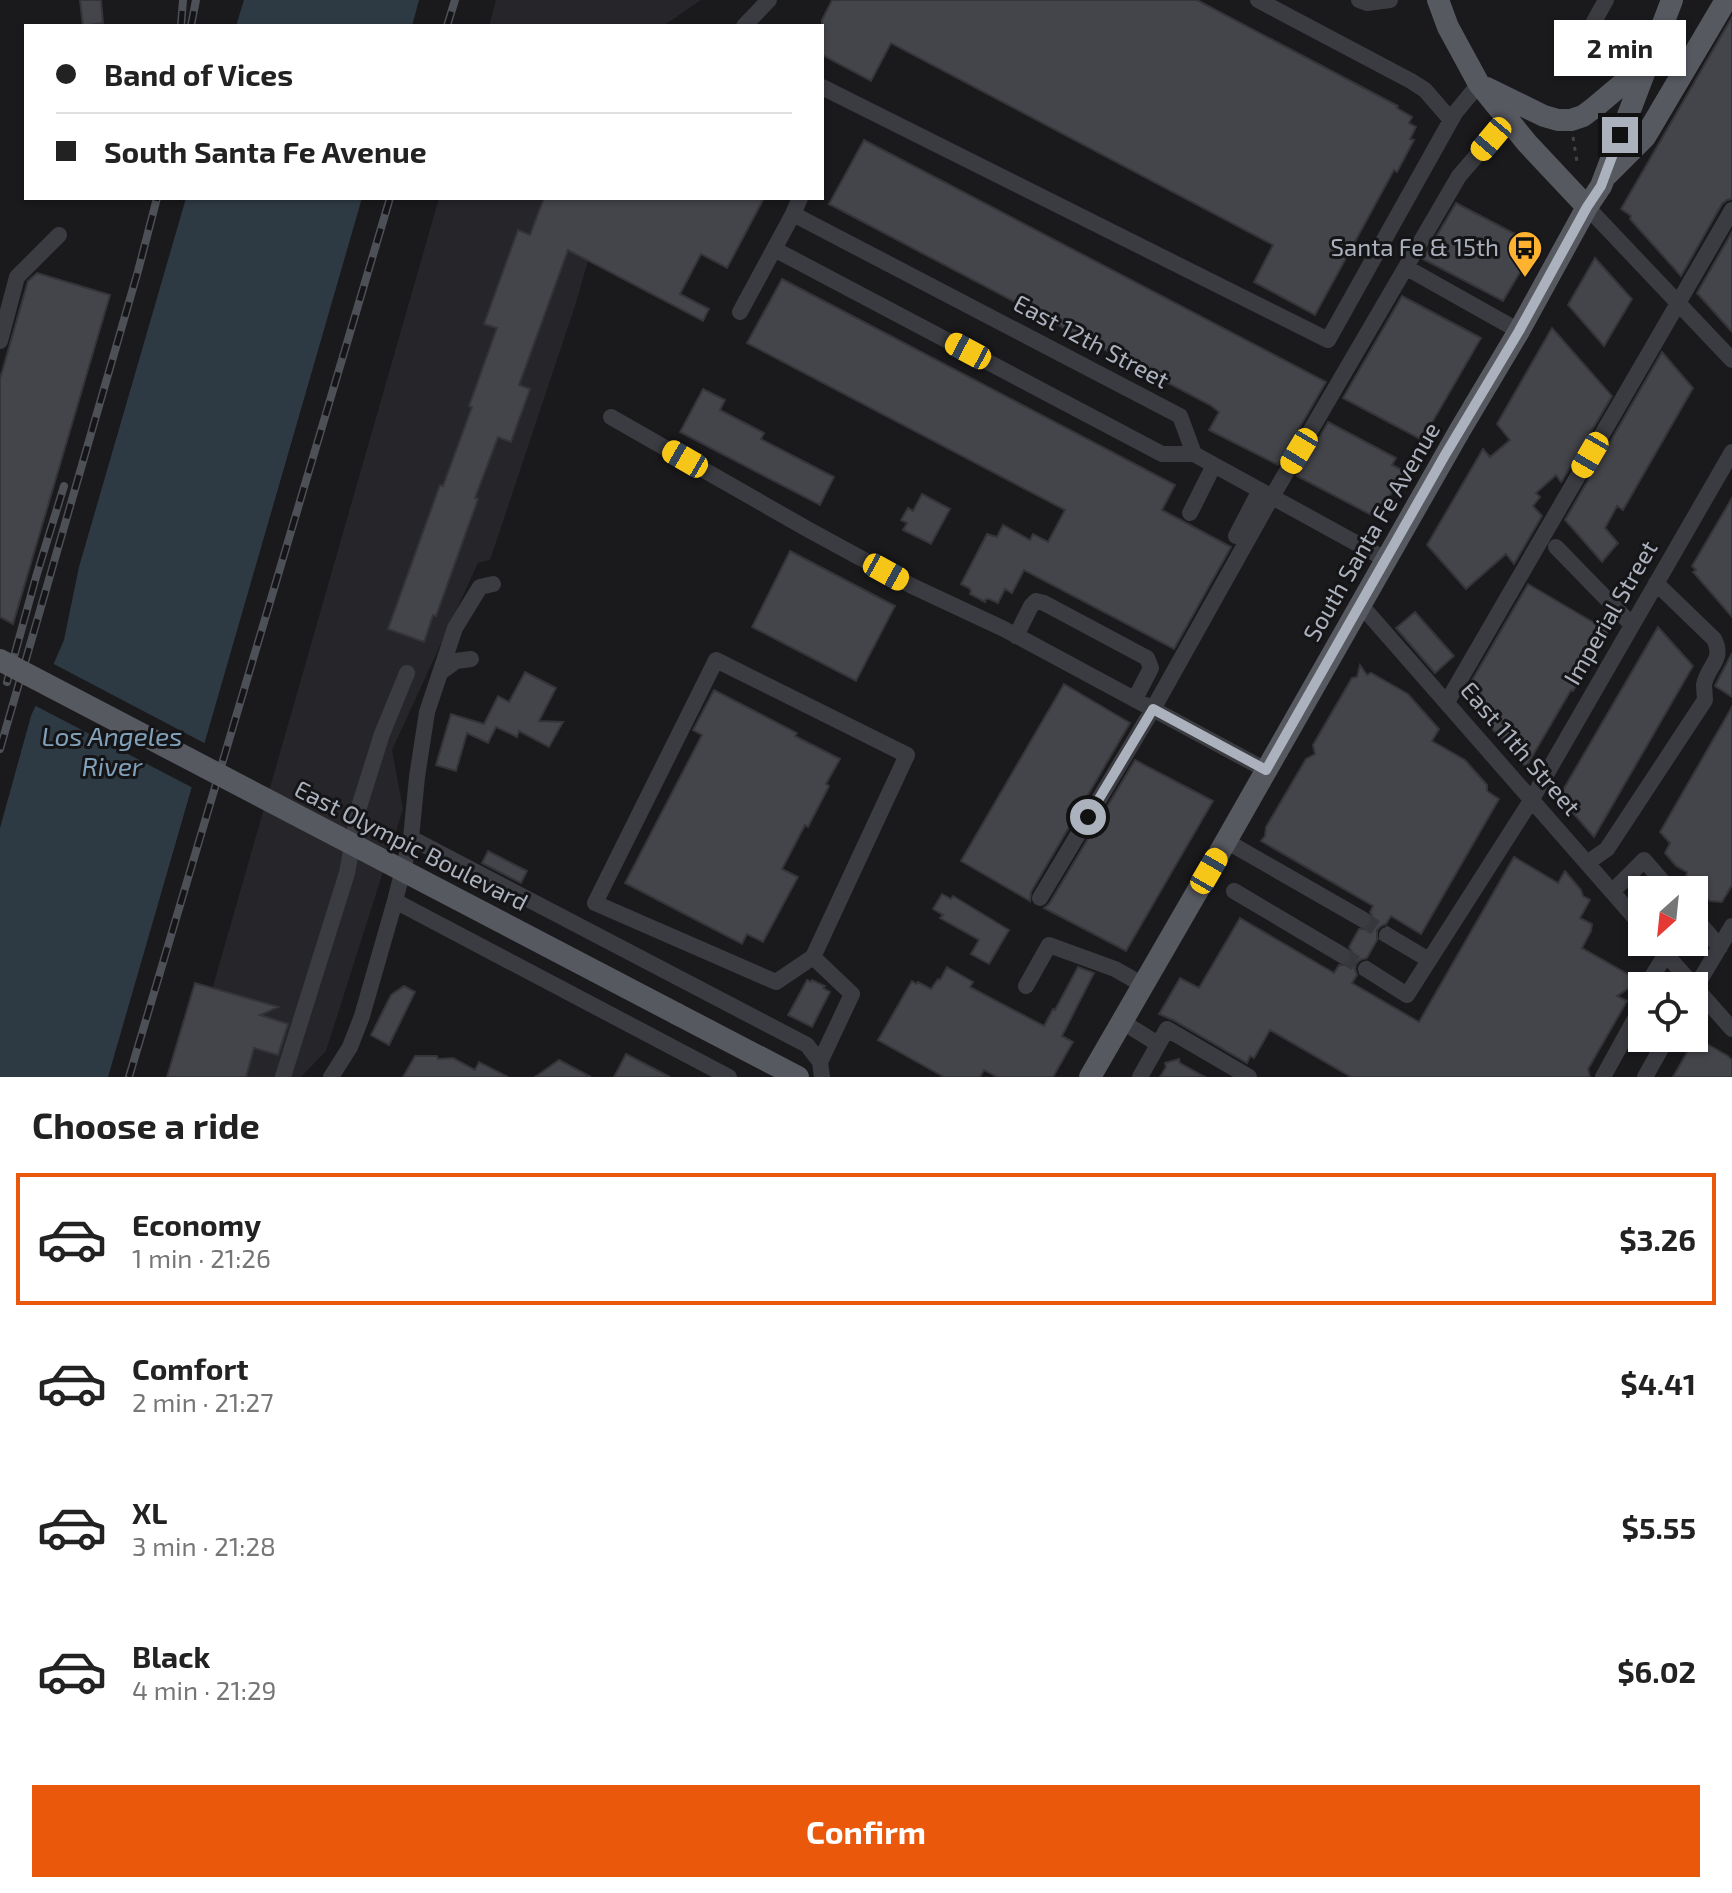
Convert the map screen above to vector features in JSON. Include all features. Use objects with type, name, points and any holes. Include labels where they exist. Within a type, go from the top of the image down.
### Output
[{"type":"main road","points":[[1438,0],[1448,27],[1479,84],[1587,207]]},
{"type":"main road","name":"South Santa Fe Avenue","points":[[1090,1077],[1601,186],[1672,0]]},
{"type":"main road","points":[[1604,178],[1645,137],[1726,0]]},
{"type":"main road","points":[[1479,84],[1544,116],[1571,120],[1583,116],[1647,63]]},
{"type":"main road","name":"East Olympic Boulevard","points":[[0,660],[798,1077]]},
{"type":"street","points":[[746,24],[769,0]]},
{"type":"street","points":[[1258,0],[1411,81],[1425,90],[1451,120]]},
{"type":"street","points":[[1359,0],[1367,3],[1390,0]]},
{"type":"street","points":[[1580,47],[1606,0]]},
{"type":"street","points":[[824,88],[1328,340],[1451,120],[1479,84]]},
{"type":"street","points":[[1236,536],[1407,268],[1459,176],[1510,122]]},
{"type":"street","points":[[740,312],[796,206]]},
{"type":"street","name":"East 12th Street","points":[[796,206],[1180,416],[1194,454]]},
{"type":"street","points":[[1587,207],[1732,360]]},
{"type":"street","points":[[1447,702],[1732,210]]},
{"type":"street","points":[[0,341],[17,277],[59,235]]},
{"type":"street","points":[[774,249],[1162,454],[1194,454],[1385,559]]},
{"type":"street","points":[[1407,268],[1519,331]]},
{"type":"street","points":[[611,417],[912,586],[1010,633],[1266,770]]},
{"type":"street","name":"Imperial Street","points":[[1366,969],[1407,995],[1532,799],[1732,452]]},
{"type":"street","points":[[1190,513],[1214,465]]},
{"type":"street","points":[[1040,898],[1153,709],[1266,493]]},
{"type":"street","points":[[1556,547],[1632,625]]},
{"type":"street","points":[[1587,863],[1607,849],[1705,700],[1704,685],[1719,653],[1714,639],[1656,583]]},
{"type":"street","points":[[331,1077],[350,1047],[362,1016],[395,901],[411,838],[427,712],[455,628],[480,587],[493,584]]},
{"type":"street","points":[[1010,633],[1036,601],[1044,603],[1147,658],[1151,668],[1135,699]]},
{"type":"street","name":"East 11th Street","points":[[1360,604],[1628,910]]},
{"type":"street","points":[[440,673],[456,661],[471,659]]},
{"type":"street","points":[[716,660],[907,755],[813,957],[776,982],[595,903],[716,660]]},
{"type":"street","points":[[290,1075],[347,873],[359,807],[382,734],[407,673]]},
{"type":"street","points":[[411,838],[807,1045],[821,1070]]},
{"type":"street","points":[[1226,841],[1362,919]]},
{"type":"street","points":[[1612,892],[1644,860],[1658,876]]},
{"type":"street","points":[[1234,891],[1342,955]]},
{"type":"street","points":[[395,901],[729,1077]]},
{"type":"street","points":[[1704,972],[1732,926]]},
{"type":"street","points":[[1708,933],[1720,947]]},
{"type":"street","points":[[1387,935],[1429,960]]},
{"type":"street","points":[[1026,986],[1049,945],[1115,969],[1143,985]]},
{"type":"street","points":[[1668,956],[1681,972]]},
{"type":"street","points":[[813,957],[852,994],[821,1070]]},
{"type":"street","points":[[1708,1003],[1732,1029]]},
{"type":"street","points":[[1121,1021],[1158,1044]]},
{"type":"street","points":[[1140,1077],[1167,1029],[1249,1077]]},
{"type":"street","points":[[1603,1077],[1628,1031]]},
{"type":"street","points":[[1645,1077],[1659,1052]]},
{"type":"path","points":[[1573,133],[1577,162]]},
{"type":"shaded area","points":[[496,0],[701,0],[666,24],[490,24]]},
{"type":"shaded area","points":[[438,200],[605,200],[575,306],[490,560],[478,563],[392,750],[403,809],[326,1051],[301,1077],[187,1077]]},
{"type":"water","points":[[244,0],[419,0],[413,24],[237,24]]},
{"type":"water","name":"Los Angeles River","points":[[185,200],[361,200],[108,1077],[0,1077],[0,828],[31,716],[64,640],[79,567]]},
{"type":"pier","points":[[50,662],[208,745],[195,789],[32,704]]},
{"type":"building","points":[[80,0],[101,0],[103,23],[83,24]]},
{"type":"building","points":[[832,0],[1197,0],[1398,106],[1412,117],[1409,123],[1416,127],[1410,139],[1414,140],[1397,172],[1394,170],[1315,315],[1254,282],[1273,245],[891,43],[871,81],[824,56],[822,20]]},
{"type":"building","points":[[1732,17],[1732,199],[1722,204],[1681,276],[1630,219],[1631,216],[1621,209]]},
{"type":"building","points":[[864,140],[1326,382],[1278,465],[1209,430],[1219,412],[1210,405],[829,204]]},
{"type":"building","points":[[543,200],[763,200],[727,268],[701,254],[680,294],[709,309],[703,321],[568,250],[519,385],[530,389],[511,442],[498,437],[436,616],[433,615],[424,642],[388,629],[472,407],[469,406],[497,328],[484,324],[518,230],[530,235]]},
{"type":"building","points":[[1456,203],[1536,245],[1503,301],[1423,259]]},
{"type":"building","points":[[1732,232],[1732,332],[1697,293]]},
{"type":"building","points":[[1595,258],[1632,299],[1604,346],[1568,305]]},
{"type":"building","points":[[37,273],[110,295],[13,624],[0,617],[0,379],[28,281]]},
{"type":"building","points":[[782,279],[1175,485],[1162,510],[1231,547],[1174,649],[1024,570],[1012,593],[1005,589],[998,603],[989,599],[985,602],[970,594],[969,588],[961,584],[987,534],[997,537],[1003,525],[1030,540],[1033,534],[1048,542],[1065,510],[747,343]]},
{"type":"building","points":[[1402,296],[1481,338],[1422,440],[1343,398]]},
{"type":"building","points":[[1552,328],[1612,396],[1562,481],[1556,475],[1536,493],[1540,497],[1533,506],[1542,516],[1514,564],[1506,554],[1466,589],[1427,545],[1483,449],[1490,457],[1510,440],[1497,424]]},
{"type":"building","points":[[1662,352],[1693,388],[1623,510],[1617,506],[1605,528],[1618,543],[1602,562],[1565,520]]},
{"type":"building","points":[[703,389],[725,400],[720,410],[764,433],[761,439],[834,477],[820,505],[680,432]]},
{"type":"building","points":[[1328,422],[1396,458],[1392,465],[1404,471],[1377,518],[1297,476]]},
{"type":"building","points":[[922,494],[950,509],[931,544],[903,530],[907,523],[901,520],[908,508],[913,511]]},
{"type":"building","points":[[1732,498],[1732,617],[1693,572],[1696,570],[1692,566]]},
{"type":"building","points":[[790,551],[895,606],[856,681],[752,627]]},
{"type":"building","points":[[1528,584],[1608,631],[1526,767],[1463,696]]},
{"type":"building","points":[[1415,612],[1454,656],[1435,673],[1396,628]]},
{"type":"building","points":[[1658,627],[1693,666],[1594,837],[1565,804],[1563,790]]},
{"type":"building","points":[[1732,653],[1732,697],[1715,686]]},
{"type":"building","points":[[1360,665],[1367,675],[1371,673],[1408,694],[1439,729],[1432,741],[1465,760],[1487,785],[1487,791],[1499,799],[1421,934],[1391,916],[1377,930],[1377,940],[1367,958],[1356,964],[1357,975],[1352,983],[1419,1022],[1514,857],[1558,883],[1565,871],[1583,896],[1590,900],[1580,918],[1592,924],[1582,948],[1628,974],[1628,989],[1617,996],[1627,1001],[1588,1069],[1590,1077],[1351,1077],[1270,1030],[1254,1058],[1250,1056],[1247,1063],[1159,1014],[1180,978],[1199,988],[1240,918],[1334,973],[1339,965],[1347,965],[1352,960],[1349,947],[1359,929],[1367,929],[1371,925],[1373,906],[1261,841],[1306,759],[1315,754],[1313,745],[1352,678],[1357,677]]},
{"type":"building","points":[[525,672],[556,688],[539,721],[563,722],[549,747],[519,731],[517,737],[496,727],[488,743],[467,733],[456,771],[436,765],[451,714],[484,724],[498,696],[509,702]]},
{"type":"building","points":[[1064,684],[1130,723],[1031,892],[1030,901],[961,861]]},
{"type":"building","points":[[714,690],[840,759],[808,827],[805,825],[782,869],[798,877],[763,942],[747,934],[742,944],[625,883],[702,735],[693,730]]},
{"type":"building","points":[[1732,707],[1732,885],[1722,902],[1708,899],[1708,876],[1686,876],[1687,872],[1676,866],[1665,853],[1670,843],[1660,832]]},
{"type":"building","points":[[1135,760],[1213,801],[1126,951],[1044,908]]},
{"type":"building","points":[[488,851],[527,871],[521,883],[482,863]]},
{"type":"building","points":[[942,894],[951,899],[953,896],[1009,930],[989,964],[971,954],[979,940],[940,918],[943,915],[933,909]]},
{"type":"building","points":[[947,967],[973,982],[970,987],[1044,1026],[1078,967],[1094,973],[1062,1036],[1073,1042],[1053,1077],[997,1077],[984,1070],[980,1077],[944,1077],[878,1040],[912,981],[931,989]]},
{"type":"building","points":[[807,980],[825,986],[823,988],[830,992],[812,1027],[788,1015]]},
{"type":"building","points":[[195,983],[278,1007],[260,1015],[288,1024],[278,1055],[254,1048],[246,1077],[167,1077]]},
{"type":"building","points":[[404,986],[415,992],[389,1045],[371,1035],[391,995]]},
{"type":"building","points":[[1708,1045],[1732,1060],[1732,1077],[1673,1077],[1687,1052],[1708,1052]]},
{"type":"building","points":[[626,1054],[670,1077],[614,1077]]},
{"type":"building","points":[[415,1056],[453,1058],[475,1070],[479,1062],[508,1077],[403,1077]]},
{"type":"building","points":[[1179,1059],[1180,1063],[1205,1077],[1160,1077],[1165,1063]]},
{"type":"building","points":[[559,1060],[591,1077],[535,1077]]},
{"type":"tunnel","points":[[1362,919],[1387,935]]},
{"type":"tunnel","points":[[1342,955],[1366,969]]},
{"type":"railway","points":[[181,24],[183,0]]},
{"type":"railway","points":[[191,24],[196,0]]},
{"type":"railway","points":[[448,24],[455,0]]},
{"type":"railway","points":[[0,749],[156,200]]},
{"type":"railway","points":[[129,1077],[389,200]]},
{"type":"railway","points":[[7,682],[64,486]]},
{"type":"place","name":"Santa Fe & 15th","points":[[1525,279]]},
{"type":"route","points":[[1088,817],[1153,709],[1266,770],[1601,186],[1620,135]]}]
